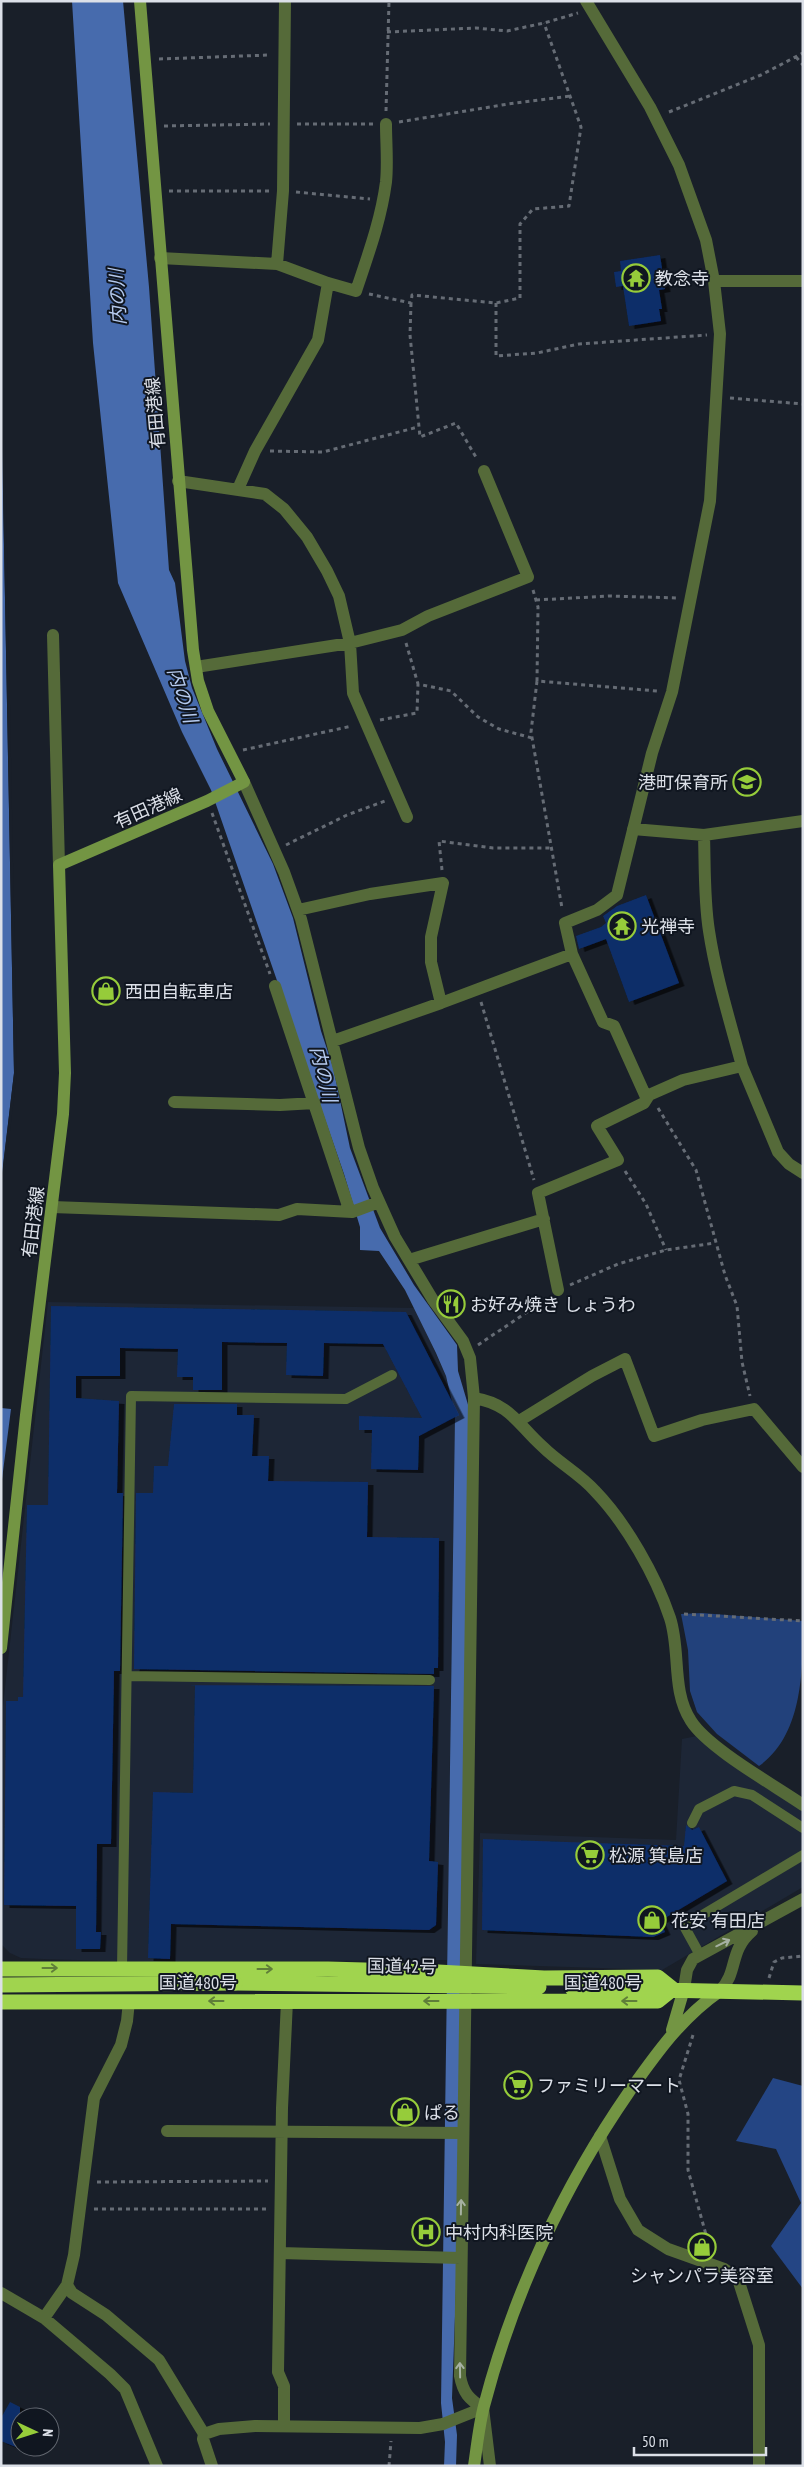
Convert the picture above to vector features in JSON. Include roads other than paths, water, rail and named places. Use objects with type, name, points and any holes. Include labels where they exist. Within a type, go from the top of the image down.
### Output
[{"type":"highway","name":"国道480号","points":[[1,1969],[328,1969],[465,1986]]},
{"type":"highway","name":"国道42号","points":[[1,1984],[236,1983],[679,1989],[803,1993]]},
{"type":"highway","name":"国道480号","points":[[1,2002],[287,2001],[465,1986]]},
{"type":"main road","name":"有田港線","points":[[1,1648],[26,1415],[61,1132],[65,1073],[59,865],[209,800],[239,784],[229,752],[208,711],[196,667],[178,481],[140,1]]},
{"type":"main road","points":[[670,2035],[679,1989]]},
{"type":"main road","points":[[474,2466],[483,2408],[506,2332],[537,2256],[571,2186],[600,2136],[670,2035],[688,2015],[720,1991]]},
{"type":"street","points":[[276,264],[283,191],[285,1]]},
{"type":"street","points":[[588,5],[656,118],[679,166],[706,240],[714,281],[720,334],[710,501],[672,692],[652,753],[617,895],[597,910],[565,924],[572,954],[603,1022],[614,1026],[648,1096]]},
{"type":"street","points":[[160,258],[276,264],[328,284],[356,291],[376,233],[383,200],[386,181],[386,124]]},
{"type":"street","points":[[714,281],[803,281]]},
{"type":"street","points":[[238,489],[255,451],[318,340],[328,284]]},
{"type":"street","points":[[196,667],[350,643],[402,630],[428,616],[528,577],[484,471]]},
{"type":"street","points":[[178,481],[264,494],[284,509],[307,537],[328,571],[339,596],[350,643],[353,693],[407,817]]},
{"type":"street","points":[[53,635],[59,865]]},
{"type":"street","points":[[239,784],[274,851],[298,910],[311,951],[359,1148],[377,1203],[408,1260],[468,1352],[473,1371],[460,2258],[460,2376],[462,2388],[468,2398],[483,2408],[490,2466]]},
{"type":"street","points":[[633,829],[704,835],[803,821]]},
{"type":"street","points":[[704,835],[705,902],[709,932],[719,984],[742,1066],[778,1152],[789,1164],[803,1173]]},
{"type":"street","points":[[298,910],[378,893],[443,883],[431,937],[431,962],[441,1003]]},
{"type":"street","points":[[333,1042],[572,954]]},
{"type":"street","points":[[275,986],[351,1212]]},
{"type":"street","points":[[558,1290],[538,1193],[618,1160],[597,1126],[644,1103],[648,1096],[684,1080],[742,1066]]},
{"type":"street","points":[[174,1102],[280,1105],[315,1103]]},
{"type":"street","points":[[52,1206],[279,1215],[297,1209],[351,1212],[377,1203]]},
{"type":"street","points":[[408,1260],[544,1219]]},
{"type":"street","points":[[519,1421],[592,1376],[625,1359],[654,1436],[702,1420],[754,1409],[803,1467]]},
{"type":"street","points":[[474,1398],[494,1403],[519,1421],[542,1446],[584,1480],[611,1509],[630,1537],[669,1617],[676,1646],[679,1696],[692,1722],[702,1735],[731,1757],[803,1805]]},
{"type":"street","points":[[679,1989],[689,1964],[700,1955],[762,1923],[803,1899]]},
{"type":"street","points":[[720,1991],[728,1982],[738,1947],[762,1923]]},
{"type":"street","points":[[44,2318],[67,2285],[84,2182],[94,2098],[121,2045],[126,2026],[122,1969]]},
{"type":"street","points":[[284,2426],[284,2386],[278,2372],[282,2131],[287,2001]]},
{"type":"street","points":[[167,2131],[462,2133]]},
{"type":"street","points":[[600,2136],[620,2199],[638,2230],[668,2248],[724,2269],[738,2279],[743,2288],[749,2317],[759,2344],[759,2466]]},
{"type":"street","points":[[280,2253],[460,2258]]},
{"type":"street","points":[[67,2285],[72,2293],[106,2314],[159,2360],[204,2434],[203,2439],[212,2466]]},
{"type":"street","points":[[1,2293],[44,2318],[125,2389],[157,2466]]},
{"type":"street","points":[[204,2434],[219,2428],[284,2426],[420,2428],[443,2424],[483,2408]]},
{"type":"lane","points":[[122,1969],[131,1396],[346,1399],[392,1375]]},
{"type":"lane","points":[[127,1676],[430,1680]]},
{"type":"lane","points":[[692,1823],[699,1809],[734,1791],[752,1795],[803,1828]]},
{"type":"lane","points":[[700,1955],[684,1926],[803,1854]]},
{"type":"water","name":"内の川","points":[[72,1],[123,1],[149,287],[169,570],[175,583],[185,661],[192,688],[217,749],[273,864],[293,918],[321,1031],[333,1067],[350,1148],[380,1228],[414,1285],[457,1345],[458,1371],[469,1408],[456,2289],[452,2398],[457,2435],[456,2466],[444,2466],[445,2442],[441,2403],[455,1415],[446,1376],[405,1290],[379,1251],[360,1250],[360,1227],[344,1174],[211,790],[182,732],[118,583],[93,343]]},
{"type":"water","points":[[1,388],[14,1073],[1,1182]]},
{"type":"water","points":[[1,1408],[11,1409],[1,1487]]},
{"type":"place","name":"教念寺","points":[[636,278]]},
{"type":"place","name":"港町保育所","points":[[747,782]]},
{"type":"place","name":"光禅寺","points":[[622,926]]},
{"type":"place","name":"西田自転車店","points":[[106,991]]},
{"type":"place","name":"お好み焼き しょうわ","points":[[451,1304]]},
{"type":"place","name":"松源 箕島店","points":[[590,1855]]},
{"type":"place","name":"花安 有田店","points":[[652,1920]]},
{"type":"place","name":"ファミリーマート","points":[[518,2085]]},
{"type":"place","name":"ぱる","points":[[405,2112]]},
{"type":"place","name":"中村内科医院","points":[[426,2232]]},
{"type":"place","name":"シャンパラ美容室","points":[[702,2247]]}]
